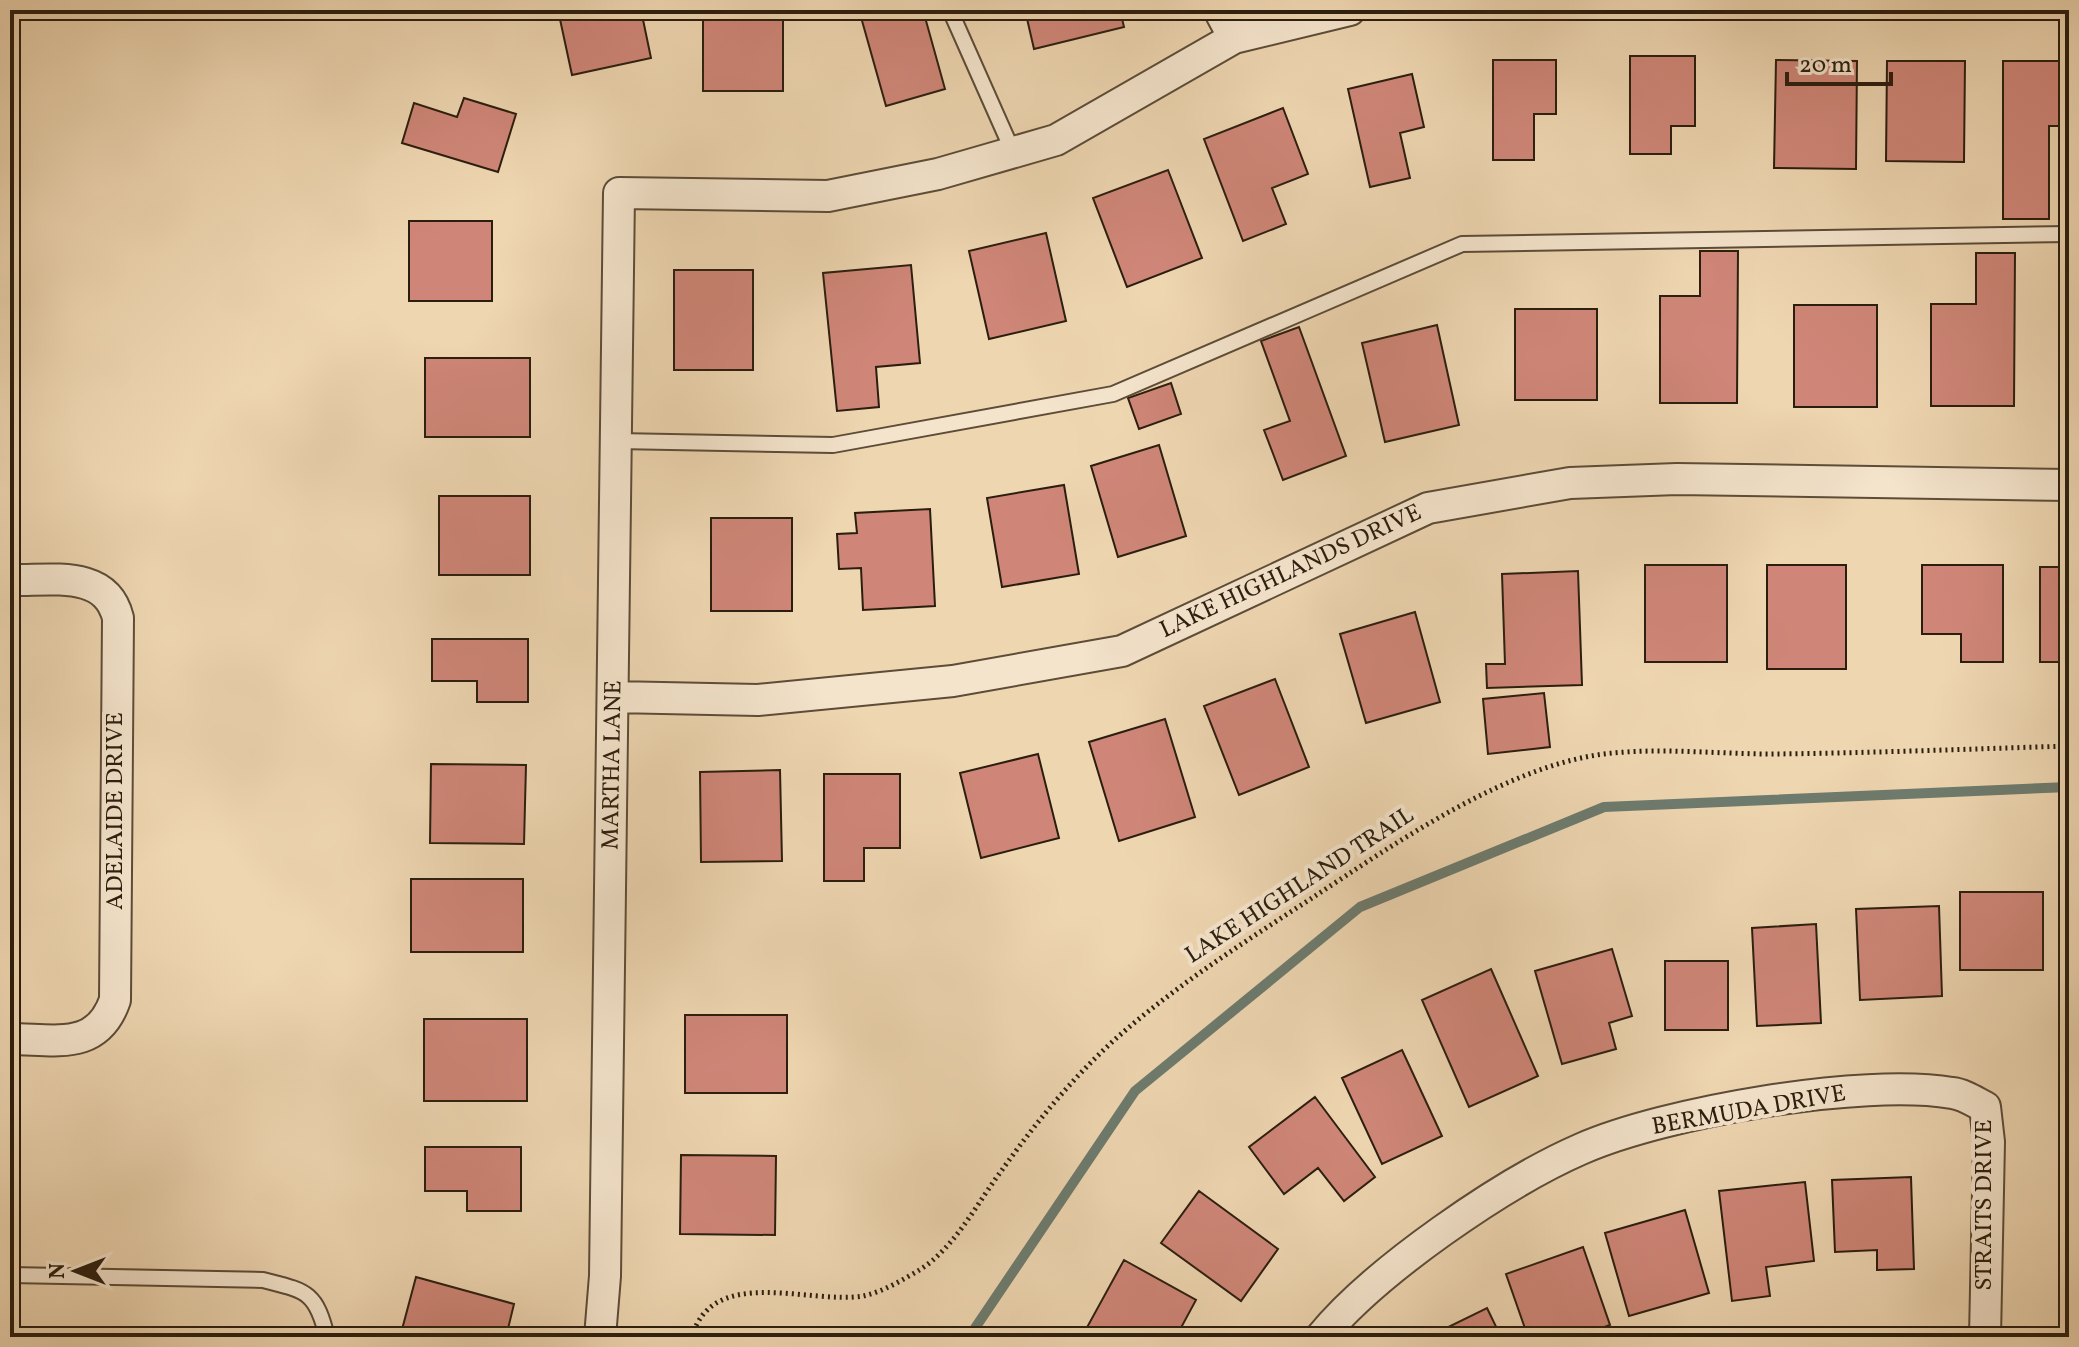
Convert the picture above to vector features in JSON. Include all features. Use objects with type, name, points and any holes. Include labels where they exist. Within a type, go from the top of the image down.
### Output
[{"type":"street","points":[[1219,10],[1234,38]]},
{"type":"street","points":[[1013,152],[1056,140],[1234,38],[1350,10]]},
{"type":"street","name":"MARTHA LANE","points":[[600,1337],[605,1276],[619,193],[828,196],[938,174],[1013,152]]},
{"type":"street","name":"LAKE HIGHLANDS DRIVE","points":[[614,697],[758,700],[953,681],[1122,651],[1428,508],[1570,483],[1677,479],[2069,485]]},
{"type":"street","name":"ADELAIDE DRIVE","points":[[10,580],[83,582],[107,593],[118,618],[115,1000],[101,1028],[76,1039],[10,1039]]},
{"type":"street","name":"BERMUDA DRIVE","points":[[1321,1337],[1409,1256],[1489,1201],[1581,1149],[1658,1124],[1806,1097],[1885,1089],[1954,1093]]},
{"type":"street","name":"STRAITS DRIVE","points":[[1954,1093],[1985,1107],[1989,1142],[1985,1337]]},
{"type":"lane","points":[[950,10],[1013,152]]},
{"type":"lane","points":[[617,441],[833,445],[1113,394],[1462,244],[2069,234]]},
{"type":"lane","points":[[10,1275],[263,1280],[303,1290],[321,1312],[327,1337]]},
{"type":"path","name":"LAKE HIGHLAND TRAIL","points":[[692,1337],[696,1323],[710,1308],[747,1292],[819,1297],[865,1296],[926,1266],[952,1241],[1034,1125],[1121,1035],[1225,954],[1468,800],[1539,771],[1611,753],[1775,754],[2069,746]]},
{"type":"building","points":[[558,10],[641,10],[651,58],[572,75]]},
{"type":"building","points":[[703,10],[783,10],[783,91],[703,91]]},
{"type":"building","points":[[859,10],[923,10],[945,89],[886,106]]},
{"type":"building","points":[[1025,10],[1120,10],[1124,27],[1034,49]]},
{"type":"building","points":[[1630,56],[1695,56],[1695,126],[1671,126],[1671,154],[1630,154]]},
{"type":"building","points":[[1493,60],[1556,60],[1556,114],[1534,114],[1534,160],[1493,160]]},
{"type":"building","points":[[1776,60],[1857,61],[1856,169],[1774,168]]},
{"type":"building","points":[[1887,61],[1965,61],[1964,162],[1886,161]]},
{"type":"building","points":[[2003,61],[2069,61],[2069,126],[2049,126],[2049,219],[2003,219]]},
{"type":"building","points":[[1412,74],[1424,127],[1400,133],[1410,178],[1370,187],[1348,89]]},
{"type":"building","points":[[464,98],[516,114],[498,172],[402,143],[414,103],[457,117]]},
{"type":"building","points":[[1283,108],[1308,174],[1272,188],[1286,224],[1243,241],[1204,139]]},
{"type":"building","points":[[1168,170],[1202,258],[1127,287],[1093,198]]},
{"type":"building","points":[[409,221],[492,221],[492,301],[409,301]]},
{"type":"building","points":[[1046,233],[1066,321],[989,339],[969,251]]},
{"type":"building","points":[[1700,251],[1738,251],[1737,403],[1660,403],[1660,296],[1700,296]]},
{"type":"building","points":[[1976,253],[2015,253],[2014,406],[1931,406],[1931,304],[1976,304]]},
{"type":"building","points":[[911,265],[920,363],[876,367],[879,407],[837,411],[823,273]]},
{"type":"building","points":[[674,270],[753,270],[753,370],[674,370]]},
{"type":"building","points":[[1794,305],[1877,305],[1877,407],[1794,407]]},
{"type":"building","points":[[2069,305],[2069,403],[2068,403]]},
{"type":"building","points":[[1515,309],[1597,309],[1597,400],[1515,400]]},
{"type":"building","points":[[1437,325],[1459,425],[1385,442],[1362,343]]},
{"type":"building","points":[[1299,327],[1346,456],[1283,480],[1264,430],[1290,421],[1261,341]]},
{"type":"building","points":[[425,358],[530,358],[530,437],[425,437]]},
{"type":"building","points":[[1171,383],[1181,414],[1139,429],[1128,398]]},
{"type":"building","points":[[1159,445],[1186,536],[1118,557],[1091,466]]},
{"type":"building","points":[[1064,485],[1079,574],[1002,587],[987,498]]},
{"type":"building","points":[[439,496],[530,496],[530,575],[439,575]]},
{"type":"building","points":[[930,509],[935,606],[863,610],[861,568],[839,569],[837,534],[857,533],[855,513]]},
{"type":"building","points":[[711,518],[792,518],[792,611],[711,611]]},
{"type":"building","points":[[1645,565],[1727,565],[1727,662],[1645,662]]},
{"type":"building","points":[[1767,565],[1846,565],[1846,669],[1767,669]]},
{"type":"building","points":[[1922,565],[2003,565],[2003,662],[1961,662],[1961,634],[1922,634]]},
{"type":"building","points":[[2040,567],[2069,567],[2069,662],[2040,662]]},
{"type":"building","points":[[1578,571],[1582,685],[1487,688],[1486,664],[1505,664],[1502,574]]},
{"type":"building","points":[[1415,612],[1440,702],[1366,723],[1340,634]]},
{"type":"building","points":[[432,639],[528,639],[528,702],[477,702],[477,681],[432,681]]},
{"type":"building","points":[[1275,679],[1309,767],[1239,795],[1204,706]]},
{"type":"building","points":[[1544,693],[1550,747],[1488,754],[1483,699]]},
{"type":"building","points":[[1165,719],[1195,817],[1119,841],[1089,742]]},
{"type":"building","points":[[1038,754],[1059,838],[981,858],[960,773]]},
{"type":"building","points":[[431,764],[526,765],[524,844],[430,843]]},
{"type":"building","points":[[780,770],[782,861],[701,862],[700,772]]},
{"type":"building","points":[[824,774],[900,774],[900,848],[864,848],[864,881],[824,881]]},
{"type":"building","points":[[411,879],[523,879],[523,952],[411,952]]},
{"type":"building","points":[[1960,892],[2043,892],[2043,970],[1960,970]]},
{"type":"building","points":[[1939,906],[1942,996],[1860,1000],[1856,909]]},
{"type":"building","points":[[1816,924],[1821,1023],[1757,1026],[1752,928]]},
{"type":"building","points":[[1612,949],[1632,1016],[1609,1023],[1616,1049],[1562,1064],[1535,971]]},
{"type":"building","points":[[1665,961],[1728,961],[1728,1030],[1665,1030]]},
{"type":"building","points":[[1491,969],[1538,1076],[1469,1107],[1422,1000]]},
{"type":"building","points":[[685,1015],[787,1015],[787,1093],[685,1093]]},
{"type":"building","points":[[424,1019],[527,1019],[527,1101],[424,1101]]},
{"type":"building","points":[[1402,1050],[1442,1136],[1382,1164],[1342,1078]]},
{"type":"building","points":[[1315,1097],[1375,1177],[1344,1201],[1318,1168],[1284,1194],[1249,1147]]},
{"type":"building","points":[[425,1147],[521,1147],[521,1211],[467,1211],[467,1191],[425,1191]]},
{"type":"building","points":[[681,1155],[776,1156],[775,1235],[680,1234]]},
{"type":"building","points":[[2064,1161],[2069,1161],[2069,1236],[2064,1236]]},
{"type":"building","points":[[1911,1177],[1914,1269],[1877,1270],[1877,1250],[1835,1252],[1832,1180]]},
{"type":"building","points":[[1805,1182],[1814,1261],[1766,1267],[1770,1296],[1732,1301],[1719,1191]]},
{"type":"building","points":[[1199,1191],[1278,1249],[1241,1301],[1161,1243]]},
{"type":"building","points":[[1685,1210],[1709,1293],[1629,1316],[1605,1233]]},
{"type":"building","points":[[1583,1247],[1610,1325],[1576,1337],[1528,1337],[1506,1274]]},
{"type":"building","points":[[1124,1260],[1196,1300],[1176,1337],[1096,1337],[1085,1331]]},
{"type":"building","points":[[416,1277],[514,1304],[506,1337],[400,1337]]},
{"type":"building","points":[[2061,1301],[2069,1301],[2069,1336],[2061,1336]]},
{"type":"building","points":[[1487,1308],[1501,1337],[1428,1337]]},
{"type":"waterway","points":[[969,1337],[1135,1091],[1360,907],[1604,807],[2069,787]]}]
